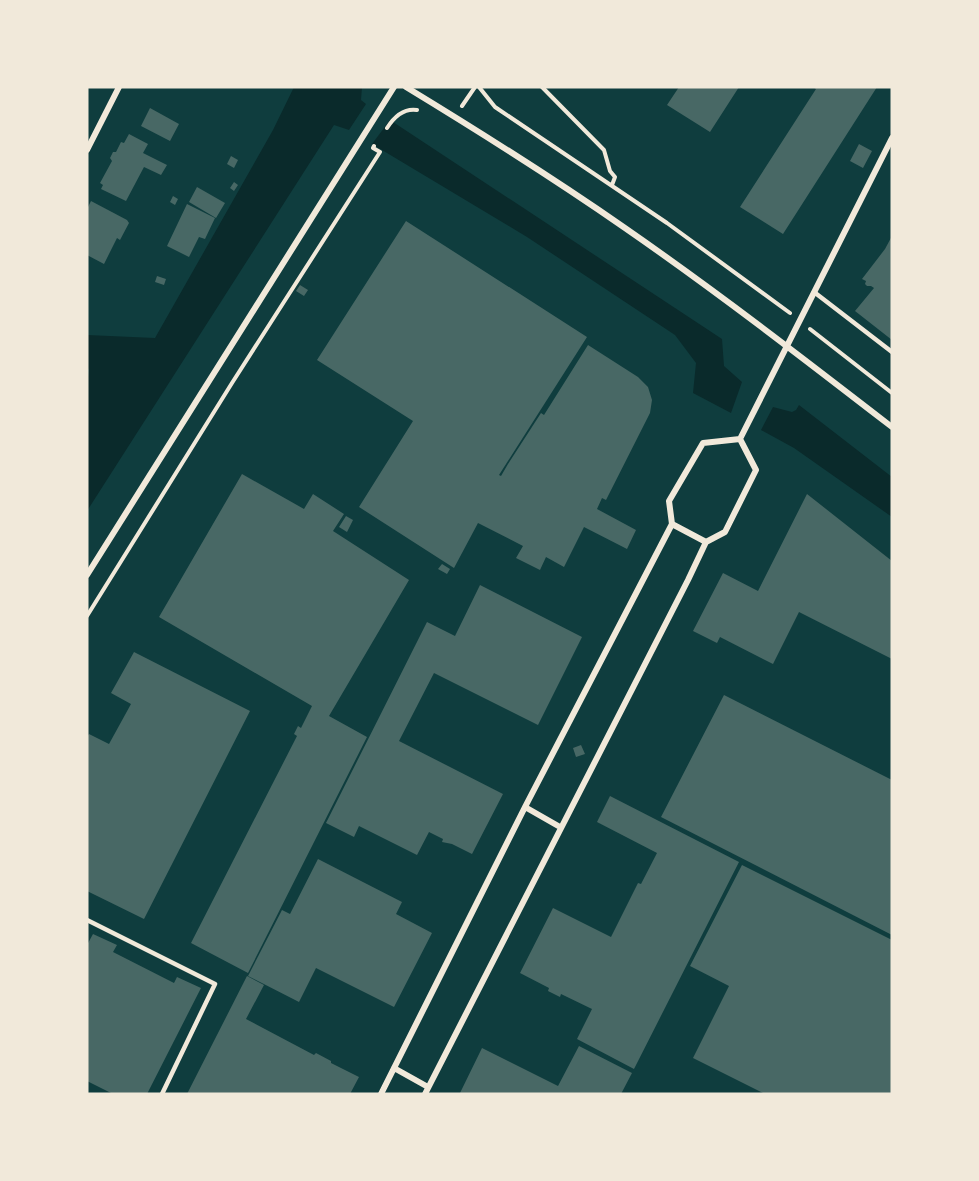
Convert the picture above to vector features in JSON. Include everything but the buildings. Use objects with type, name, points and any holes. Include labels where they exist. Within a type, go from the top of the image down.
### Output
[{"type":"street","points":[[87,150],[118,87]]},
{"type":"street","points":[[87,575],[394,87]]},
{"type":"street","points":[[406,87],[486,135],[625,228],[787,345],[892,426]]},
{"type":"street","points":[[740,439],[892,138]]},
{"type":"street","points":[[381,1094],[525,807],[672,524],[669,501],[703,443],[740,439]]},
{"type":"street","points":[[424,1094],[706,542],[725,532],[756,470],[740,439]]},
{"type":"street","points":[[672,524],[706,542]]},
{"type":"street","points":[[525,807],[560,827]]},
{"type":"street","points":[[394,1068],[428,1087]]},
{"type":"lane","points":[[814,292],[892,352]]},
{"type":"lane","points":[[87,920],[215,984],[162,1094]]},
{"type":"path","points":[[454,116],[477,87],[495,108],[713,255],[892,393]]},
{"type":"path","points":[[542,87],[604,150],[610,171],[615,177],[612,185]]},
{"type":"path","points":[[386,129],[392,120],[402,113],[411,110],[423,112]]},
{"type":"path","points":[[87,616],[232,383],[380,152],[373,148],[379,139]]},
{"type":"water","points":[[294,87],[362,87],[361,100],[366,104],[349,130],[334,125],[87,511],[87,384],[89,370],[87,335],[155,338],[273,130]]},
{"type":"water","points":[[390,120],[722,339],[724,366],[742,382],[731,413],[693,393],[696,363],[675,335],[527,237],[372,144]]},
{"type":"water","points":[[799,405],[892,477],[892,517],[794,448],[761,430],[773,407],[792,412]]}]
